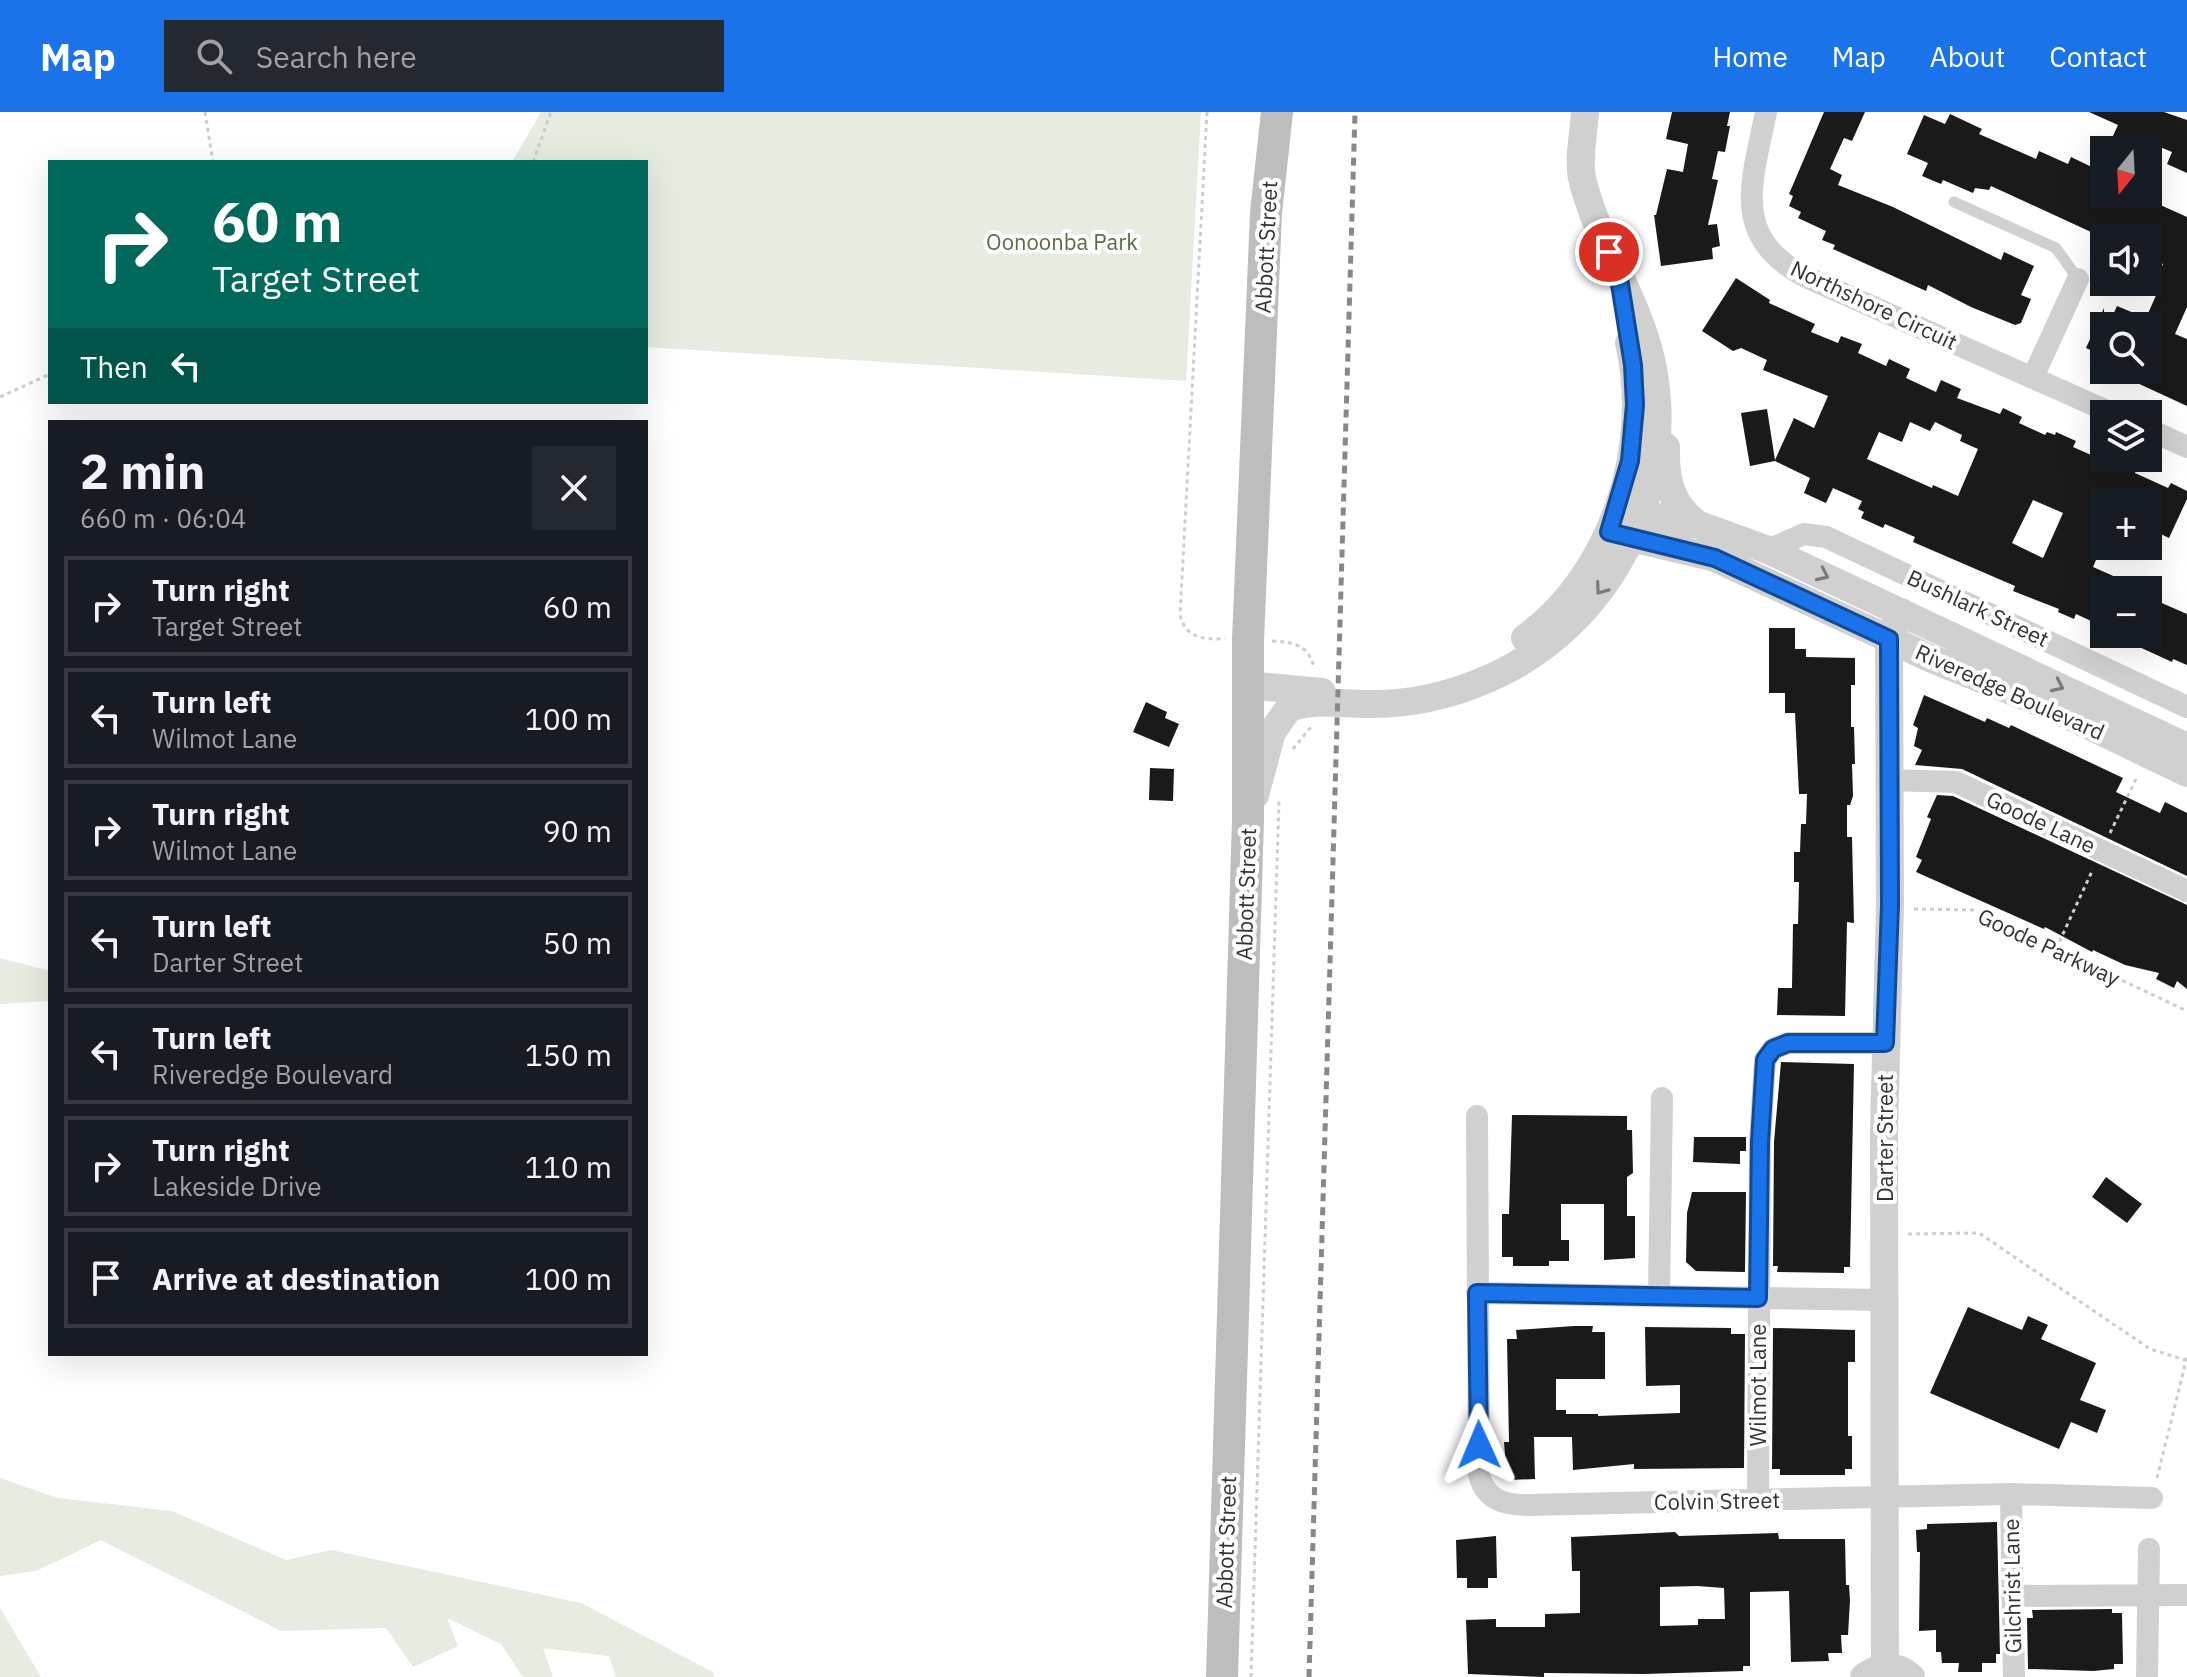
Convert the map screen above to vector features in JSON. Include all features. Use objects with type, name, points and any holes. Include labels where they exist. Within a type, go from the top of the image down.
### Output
[{"type":"main road","name":"Abbott Street","points":[[1222,1677],[1248,819],[1248,640],[1266,213],[1277,112]]},
{"type":"street","points":[[1248,819],[1278,720],[1289,708],[1314,698],[1411,685],[1466,670],[1496,657],[1533,632],[1562,605],[1649,485],[1657,437],[1657,403],[1650,358],[1641,325],[1619,278],[1581,176],[1585,112]]},
{"type":"street","name":"Northshore Circuit","points":[[1766,112],[1750,200],[1759,236],[1779,261],[1808,278],[2090,403]]},
{"type":"street","points":[[1619,278],[1633,365],[1635,405],[1624,523]]},
{"type":"street","points":[[2033,377],[2078,279]]},
{"type":"street","points":[[1650,358],[1667,397],[1666,467],[1670,489],[1677,506],[1699,525]]},
{"type":"street","points":[[2162,435],[2187,447]]},
{"type":"street","name":"Riveredge Boulevard","points":[[1624,523],[1699,525],[1768,550],[2187,747]]},
{"type":"street","name":"Riveredge Boulevard","points":[[1624,523],[1715,558],[1889,639],[2046,705],[2187,773]]},
{"type":"street","name":"Bushlark Street","points":[[1768,550],[1804,534],[1826,537],[2187,707]]},
{"type":"street","name":"Darter Street","points":[[1887,1674],[1883,1497],[1885,1043],[1890,905],[1889,639],[1901,612]]},
{"type":"street","points":[[1247,685],[1314,698]]},
{"type":"street","name":"Goode Lane","points":[[1888,780],[1956,782],[2187,891]]},
{"type":"street","name":"Wilmot Lane","points":[[1758,1500],[1760,1142],[1765,1060],[1773,1049],[1788,1043],[1885,1043]]},
{"type":"street","points":[[1659,1295],[1662,1098]]},
{"type":"street","name":"Colvin Street","points":[[1477,1116],[1479,1475],[1482,1485],[1501,1503],[2011,1494],[2152,1498]]},
{"type":"street","points":[[1477,1293],[1884,1300]]},
{"type":"street","name":"Gilchrist Lane","points":[[2011,1494],[2014,1677]]},
{"type":"street","points":[[2147,1677],[2149,1549]]},
{"type":"street","points":[[2012,1596],[2187,1595]]},
{"type":"lane","points":[[1954,202],[2056,248],[2078,279]]},
{"type":"path","points":[[205,112],[213,160]]},
{"type":"path","points":[[534,160],[551,112]]},
{"type":"path","points":[[1207,112],[1180,615],[1183,626],[1196,637],[1287,641],[1306,650],[1314,666],[1314,723],[1286,760]]},
{"type":"path","points":[[0,397],[48,375]]},
{"type":"path","points":[[1251,1677],[1279,788]]},
{"type":"path","name":"Goode Parkway","points":[[1906,908],[1973,910],[2187,1011]]},
{"type":"path","points":[[1885,1234],[1979,1233],[2150,1349],[2186,1358],[2152,1498]]},
{"type":"green space","name":"Oonoonba Park","points":[[541,112],[1201,112],[1186,381],[648,347],[648,160],[513,160]]},
{"type":"green space","points":[[0,958],[48,970],[48,1001],[0,1004]]},
{"type":"green space","points":[[0,1478],[58,1498],[172,1511],[286,1560],[331,1550],[581,1603],[713,1672],[714,1677],[616,1677],[609,1656],[543,1648],[553,1677],[523,1677],[501,1644],[447,1618],[458,1646],[413,1667],[386,1628],[281,1631],[101,1540],[36,1571],[0,1576]]},
{"type":"green space","points":[[0,1608],[41,1677],[0,1677]]},
{"type":"building","points":[[1672,112],[1730,112],[1727,126],[1730,126],[1725,152],[1718,151],[1712,179],[1718,180],[1708,225],[1717,224],[1720,246],[1712,248],[1713,259],[1661,266],[1654,215],[1667,169],[1683,172],[1688,144],[1666,139]]},
{"type":"building","points":[[1824,112],[1865,112],[1852,141],[1844,138],[1830,169],[1842,175],[1838,185],[1893,207],[2001,260],[2004,252],[2034,266],[2021,295],[2031,299],[2021,323],[2015,325],[1928,285],[1926,291],[1833,249],[1835,245],[1822,240],[1826,231],[1798,218],[1801,212],[1789,206],[1793,196],[1789,194]]},
{"type":"building","points":[[2089,112],[2164,112],[2187,120],[2187,173],[2167,164],[2172,152],[2162,148],[2162,136],[2113,136],[2118,125]]},
{"type":"building","points":[[1950,114],[1982,129],[1979,134],[2036,159],[2039,151],[2068,164],[2071,157],[2090,166],[2090,208],[2162,206],[2187,217],[2187,307],[2175,334],[2187,339],[2187,406],[2139,384],[2162,384],[2162,312],[2149,312],[2156,296],[2162,296],[2162,224],[2090,224],[2090,232],[1991,186],[1989,190],[1975,188],[1973,193],[1943,180],[1941,184],[1922,176],[1928,163],[1907,154],[1924,115],[1945,124]]},
{"type":"building","points":[[1736,278],[1770,300],[1769,303],[1815,324],[1811,332],[1838,343],[1841,336],[1862,344],[1858,353],[1886,366],[1889,359],[1910,369],[1906,378],[1936,392],[1941,380],[1961,389],[1957,398],[2000,414],[2003,408],[2022,417],[2019,423],[2045,435],[2047,432],[2055,435],[2056,432],[2076,441],[2073,447],[2090,454],[2090,472],[2135,472],[2168,488],[2171,483],[2187,491],[2187,499],[2169,538],[2162,535],[2162,488],[2090,488],[2090,560],[2096,560],[2093,567],[2113,576],[2090,576],[2090,620],[2076,614],[2074,619],[2058,612],[2059,609],[2013,591],[2015,586],[1913,542],[1915,537],[1861,518],[1864,512],[1858,509],[1862,501],[1833,488],[1826,503],[1804,493],[1810,478],[1775,461],[1750,466],[1741,413],[1767,409],[1775,460],[1794,418],[1814,428],[1828,396],[1763,370],[1767,360],[1741,348],[1733,351],[1702,331]],"holes":[[[1910,422],[1930,431],[1935,422],[1962,435],[1960,441],[1978,449],[1958,496],[1867,459],[1879,432],[1902,442]],[[2033,500],[2063,513],[2043,558],[2012,543]]]},
{"type":"building","points":[[2117,306],[2132,312],[2114,312]]},
{"type":"building","points":[[2162,603],[2187,614],[2187,665],[2173,659],[2172,662],[2142,648],[2162,648]]},
{"type":"building","points":[[1769,628],[1795,628],[1795,649],[1806,649],[1806,657],[1855,658],[1855,685],[1851,685],[1851,727],[1854,727],[1855,764],[1852,764],[1853,796],[1850,805],[1847,805],[1847,837],[1852,837],[1854,923],[1847,922],[1845,1016],[1777,1015],[1778,988],[1792,988],[1793,924],[1798,924],[1799,882],[1794,882],[1794,852],[1800,852],[1801,824],[1806,824],[1807,794],[1799,794],[1795,713],[1785,713],[1785,693],[1769,693]]},
{"type":"building","points":[[1924,695],[1985,722],[1987,718],[2009,728],[2011,725],[2123,778],[2116,792],[2160,813],[2165,802],[2187,813],[2187,876],[1962,769],[1915,765],[1922,750],[1914,746],[1918,728],[1913,725]]},
{"type":"building","points":[[1146,702],[1167,712],[1165,718],[1179,724],[1169,747],[1133,732]]},
{"type":"building","points":[[1150,768],[1174,769],[1173,801],[1149,800]]},
{"type":"building","points":[[1937,795],[1953,796],[2187,905],[2187,989],[2177,981],[2174,988],[2156,979],[2159,973],[2125,965],[2092,952],[2045,927],[1916,872],[1922,860],[1916,857],[1931,819],[1927,817]]},
{"type":"building","points":[[1781,1062],[1854,1064],[1850,1267],[1844,1267],[1844,1273],[1777,1272],[1778,1266],[1773,1266],[1774,1142]]},
{"type":"building","points":[[1512,1115],[1627,1116],[1627,1130],[1632,1130],[1633,1173],[1627,1177],[1627,1216],[1635,1216],[1635,1258],[1604,1260],[1604,1204],[1561,1204],[1561,1240],[1569,1240],[1569,1261],[1549,1261],[1549,1266],[1513,1266],[1513,1257],[1502,1257],[1502,1214],[1509,1214]]},
{"type":"building","points":[[1694,1137],[1746,1137],[1746,1151],[1740,1151],[1740,1164],[1693,1162]]},
{"type":"building","points":[[2106,1177],[2142,1204],[2127,1223],[2092,1197]]},
{"type":"building","points":[[1692,1192],[1746,1192],[1745,1272],[1696,1271],[1686,1262],[1687,1213]]},
{"type":"building","points":[[1968,1307],[2022,1330],[2028,1316],[2048,1325],[2041,1339],[2096,1363],[2080,1400],[2106,1410],[2097,1433],[2071,1422],[2059,1449],[1930,1393]]},
{"type":"building","points":[[1593,1326],[1592,1332],[1605,1332],[1605,1379],[1556,1379],[1556,1410],[1566,1410],[1566,1414],[1598,1416],[1680,1413],[1680,1385],[1646,1386],[1645,1327],[1731,1328],[1731,1334],[1745,1334],[1744,1468],[1634,1469],[1634,1464],[1573,1470],[1572,1437],[1534,1437],[1535,1479],[1510,1480],[1504,1442],[1509,1442],[1507,1339],[1517,1339],[1516,1330]]},
{"type":"building","points":[[1773,1328],[1855,1330],[1855,1362],[1848,1362],[1848,1436],[1852,1436],[1852,1469],[1845,1469],[1845,1475],[1780,1475],[1780,1469],[1772,1469]]},
{"type":"building","points":[[1997,1522],[2000,1654],[1996,1654],[1996,1663],[1982,1663],[1982,1672],[1958,1672],[1959,1663],[1942,1663],[1941,1652],[1936,1652],[1936,1630],[1919,1631],[1920,1552],[1917,1552],[1916,1530],[1927,1529],[1927,1524]]},
{"type":"building","points":[[1675,1532],[1679,1536],[1778,1533],[1779,1539],[1845,1539],[1846,1585],[1849,1585],[1850,1600],[1848,1635],[1841,1635],[1842,1653],[1828,1653],[1829,1661],[1791,1662],[1789,1591],[1750,1592],[1750,1666],[1743,1666],[1743,1671],[1544,1673],[1544,1677],[1468,1674],[1466,1620],[1496,1619],[1496,1627],[1545,1627],[1545,1614],[1580,1613],[1580,1571],[1572,1571],[1571,1537]],"holes":[[[1660,1587],[1724,1588],[1725,1619],[1698,1619],[1698,1625],[1660,1626]]]},
{"type":"building","points":[[1496,1536],[1497,1578],[1488,1578],[1488,1588],[1467,1588],[1467,1578],[1457,1578],[1456,1540]]},
{"type":"building","points":[[2112,1609],[2112,1613],[2122,1613],[2123,1664],[2114,1664],[2114,1669],[2093,1671],[2028,1669],[2027,1618],[2033,1618],[2032,1610]]},
{"type":"railway","points":[[1309,1677],[1355,112]]},
{"type":"route","points":[[1479,1445],[1477,1293],[1758,1298],[1760,1142],[1765,1060],[1773,1049],[1788,1043],[1885,1043],[1890,905],[1889,639],[1822,605],[1715,558],[1609,532],[1630,461],[1635,422],[1633,365],[1619,278],[1609,252]]}]
